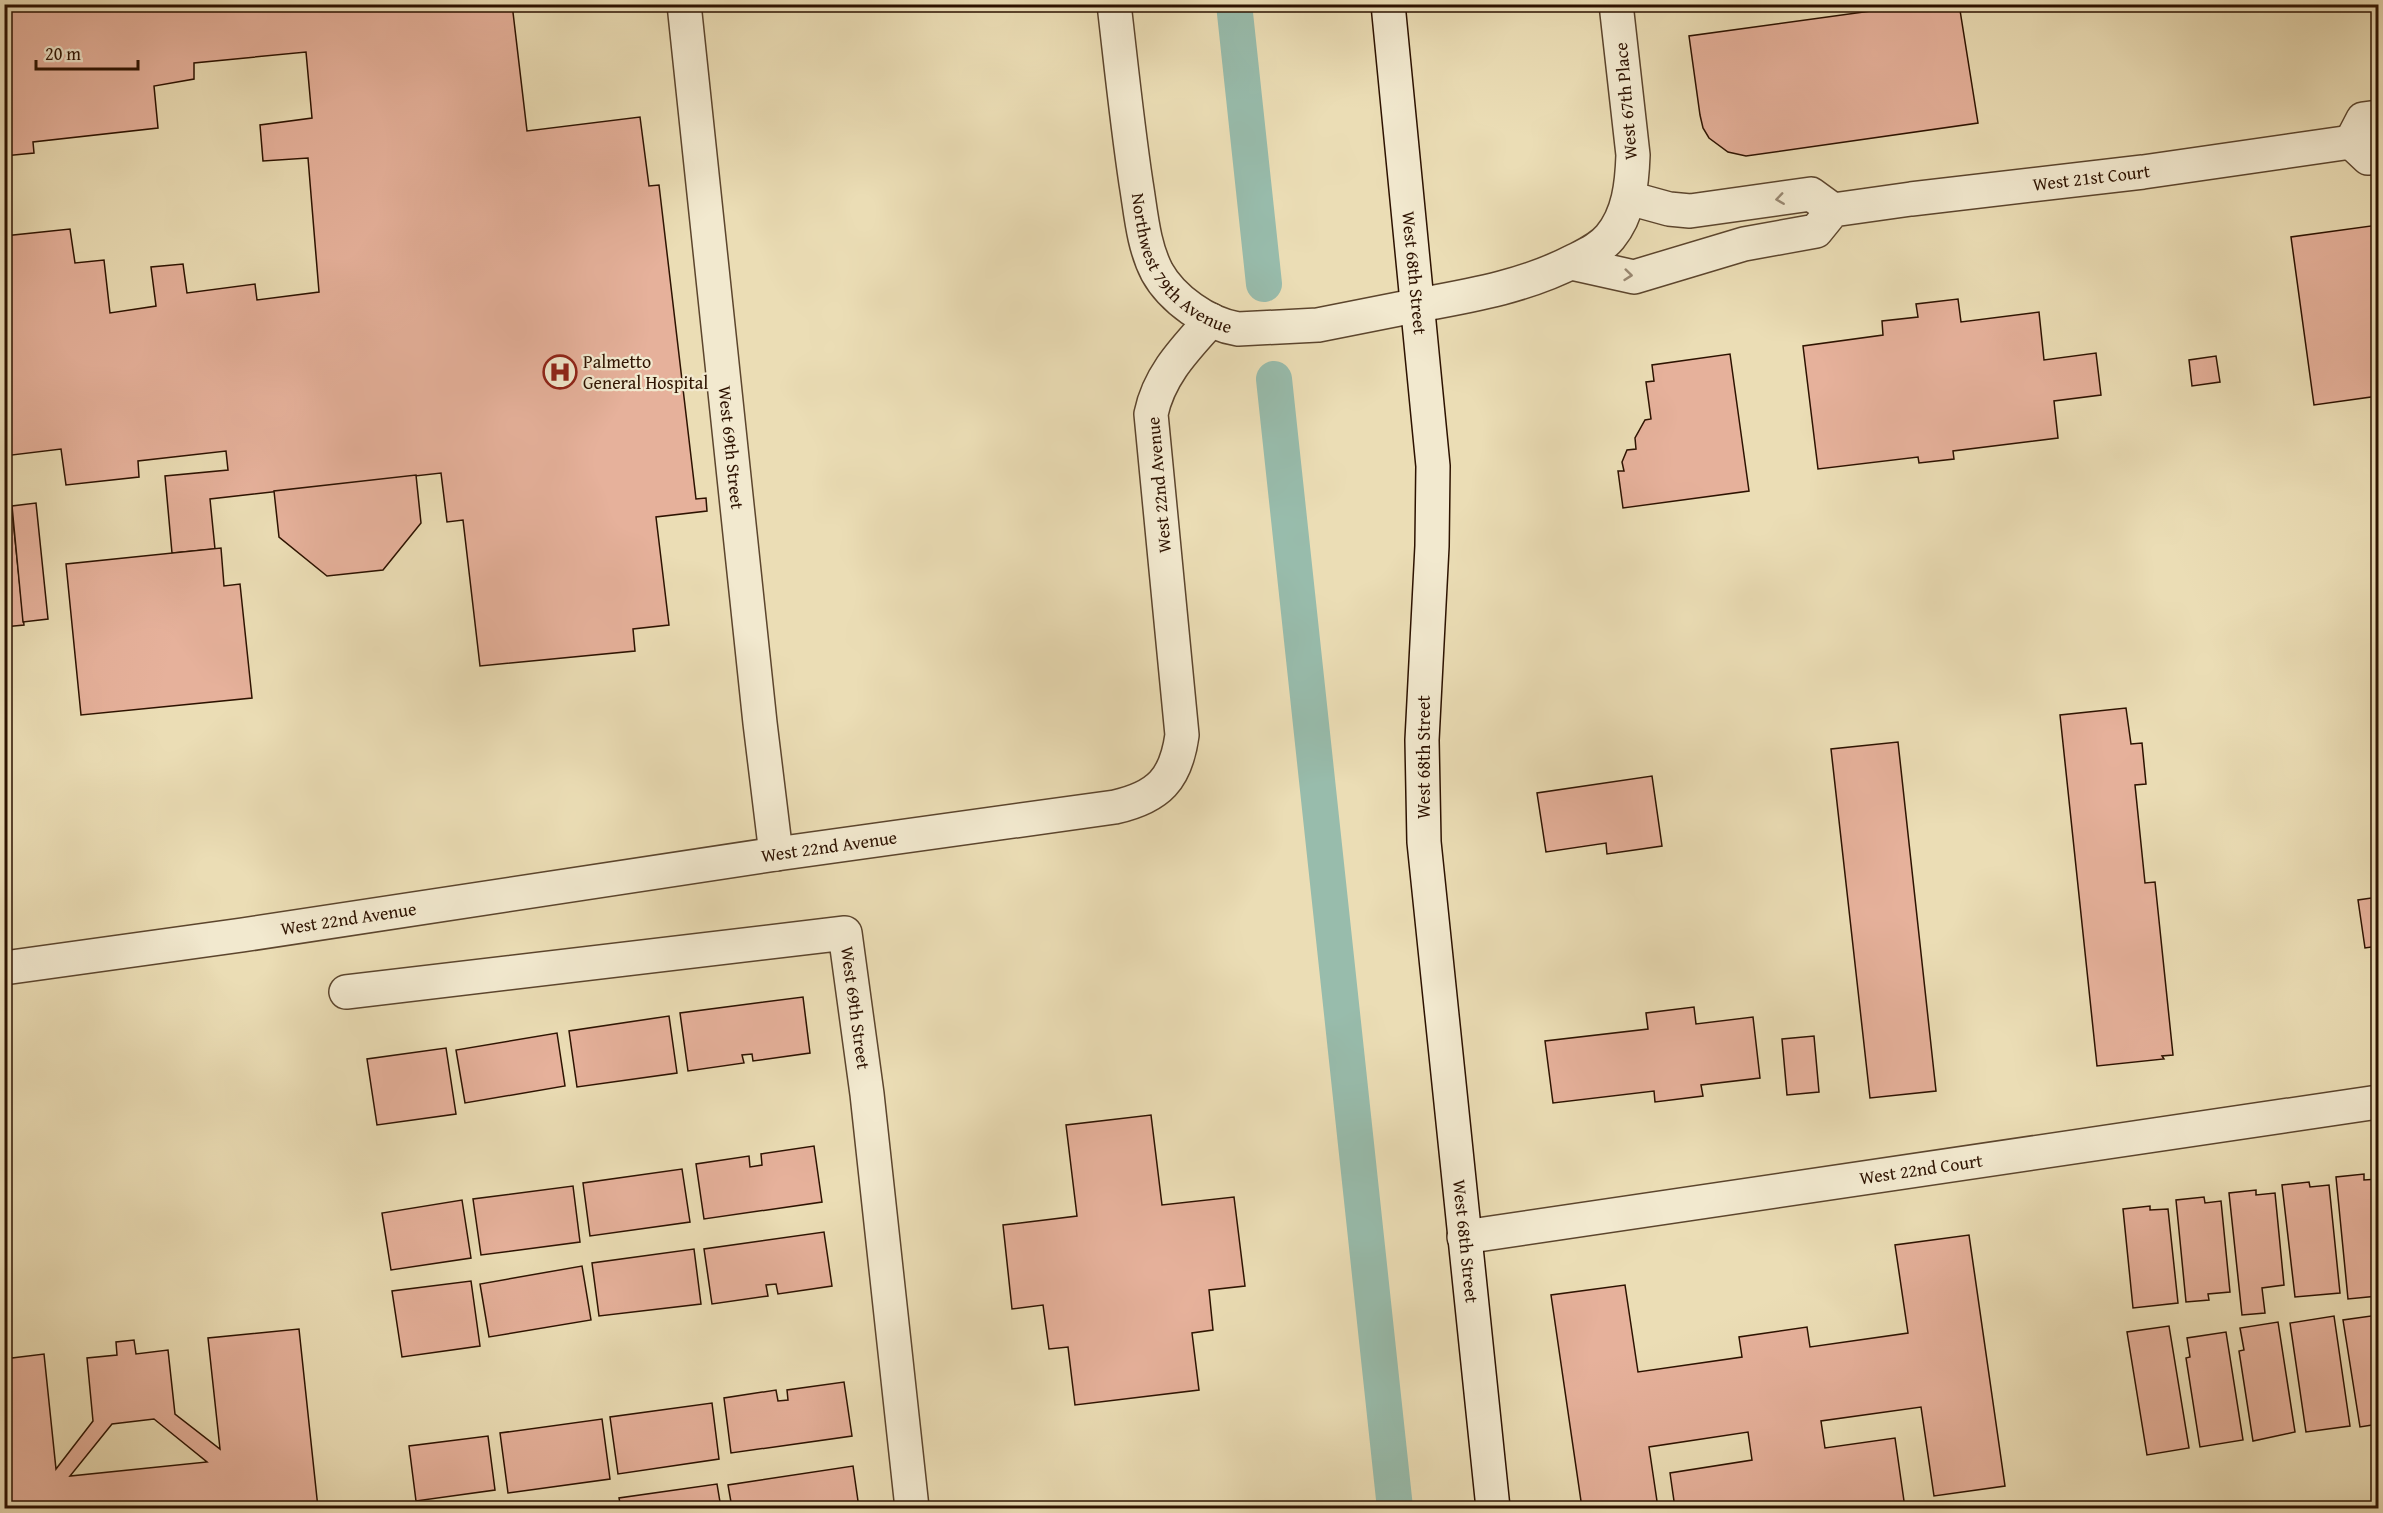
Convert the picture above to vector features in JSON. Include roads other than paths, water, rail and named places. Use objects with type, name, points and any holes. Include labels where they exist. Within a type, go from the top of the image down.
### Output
[{"type":"street","name":"West 69th Street","points":[[684,4],[760,723],[776,854]]},
{"type":"street","name":"Northwest 79th Avenue","points":[[1114,4],[1130,143],[1148,251],[1166,285],[1184,302],[1210,320],[1226,327],[1238,328],[1308,326],[1419,305]]},
{"type":"street","name":"West 68th Street","points":[[1388,4],[1433,466],[1434,510],[1422,740],[1424,842],[1493,1509]]},
{"type":"street","name":"West 67th Place","points":[[1616,4],[1633,155],[1629,198]]},
{"type":"street","name":"West 21st Court","points":[[1833,210],[2143,172],[2365,149],[2364,119],[2379,117]]},
{"type":"street","points":[[1419,305],[1512,287],[1593,252],[1609,238],[1621,220],[1629,198],[1669,209],[1690,211],[1811,194],[1833,210],[1815,231],[1744,244],[1634,277],[1571,263]]},
{"type":"street","name":"West 22nd Avenue","points":[[4,968],[242,935],[776,854],[1115,807],[1132,803],[1149,794],[1168,777],[1179,758],[1182,735],[1151,414],[1164,377],[1210,320]]},
{"type":"street","name":"West 69th Street","points":[[346,992],[845,933],[867,1094],[912,1509]]},
{"type":"street","name":"West 22nd Court","points":[[1464,1237],[2379,1102]]},
{"type":"waterway","points":[[1234,4],[1264,284]]},
{"type":"waterway","points":[[1274,379],[1395,1508]]},
{"type":"place","name":"Palmetto General Hospital","points":[[560,372]]}]
